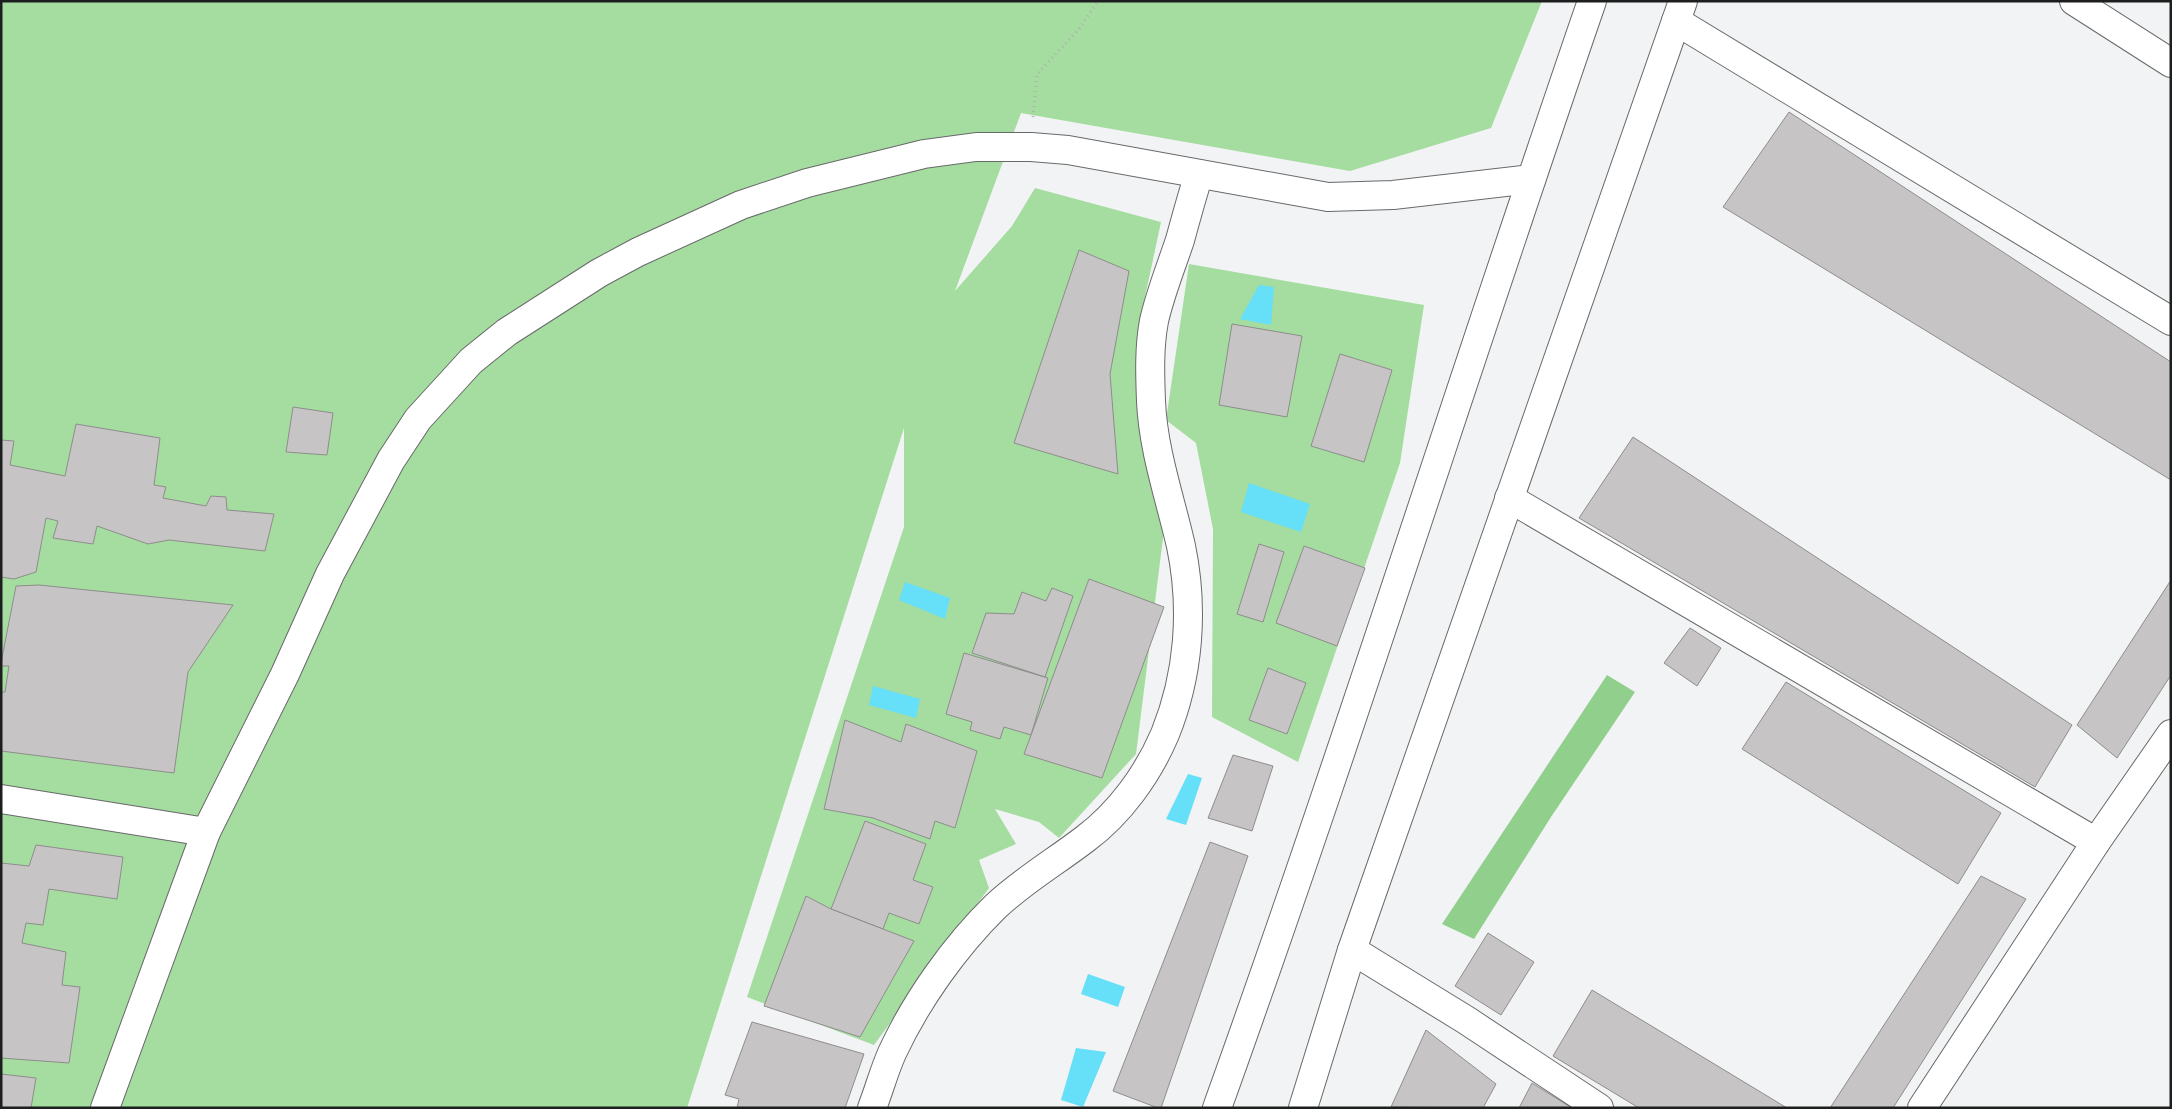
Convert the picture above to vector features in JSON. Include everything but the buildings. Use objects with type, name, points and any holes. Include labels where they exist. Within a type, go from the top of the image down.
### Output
[{"type":"street","points":[[1217,1108],[1404,563],[1592,1]]},
{"type":"street","points":[[2074,1],[2171,63]]},
{"type":"street","points":[[1303,1108],[1352,950],[1680,11],[2171,321]]},
{"type":"street","points":[[105,1108],[206,832],[285,674],[330,574],[363,509],[391,460],[418,419],[471,361],[506,332],[600,273],[638,252],[741,205],[807,183],[924,154],[976,147],[1031,147],[1068,150],[1328,197],[1393,195],[1531,179]]},
{"type":"street","points":[[872,1108],[892,1054],[919,1004],[937,977],[974,930],[998,905],[1040,870],[1087,838],[1110,818],[1146,770],[1165,734],[1172,714],[1187,650],[1188,603],[1181,547],[1152,420],[1152,339],[1162,295],[1199,174]]},
{"type":"street","points":[[1509,498],[2096,842]]},
{"type":"street","points":[[1922,1108],[2096,842],[2171,734]]},
{"type":"street","points":[[1,799],[206,832]]},
{"type":"street","points":[[1352,950],[1466,1020],[1599,1108]]},
{"type":"path","points":[[1031,147],[1037,74],[1079,29],[1098,1]]},
{"type":"green space","points":[[1,1],[1542,1],[1491,128],[1350,171],[1021,113],[955,291],[1012,226],[1035,188],[1161,222],[1139,325],[1165,522],[1136,754],[1059,838],[1039,822],[995,809],[1016,844],[979,860],[989,888],[874,1045],[747,997],[904,527],[904,428],[687,1108],[1,1108]]},
{"type":"green space","points":[[1189,264],[1424,305],[1400,463],[1298,762],[1212,717],[1213,529],[1196,443],[1166,420]]},
{"type":"green space","points":[[1607,675],[1635,692],[1551,817],[1474,939],[1442,924]]},
{"type":"water","points":[[1259,285],[1274,287],[1271,325],[1240,319]]},
{"type":"water","points":[[1249,483],[1310,504],[1301,532],[1241,512]]},
{"type":"water","points":[[905,582],[950,598],[945,619],[899,600]]},
{"type":"water","points":[[873,686],[920,699],[916,718],[869,705]]},
{"type":"water","points":[[1188,774],[1202,778],[1186,825],[1166,819]]},
{"type":"water","points":[[1088,974],[1125,987],[1118,1007],[1081,994]]},
{"type":"water","points":[[1076,1048],[1106,1052],[1083,1107],[1061,1100]]}]
